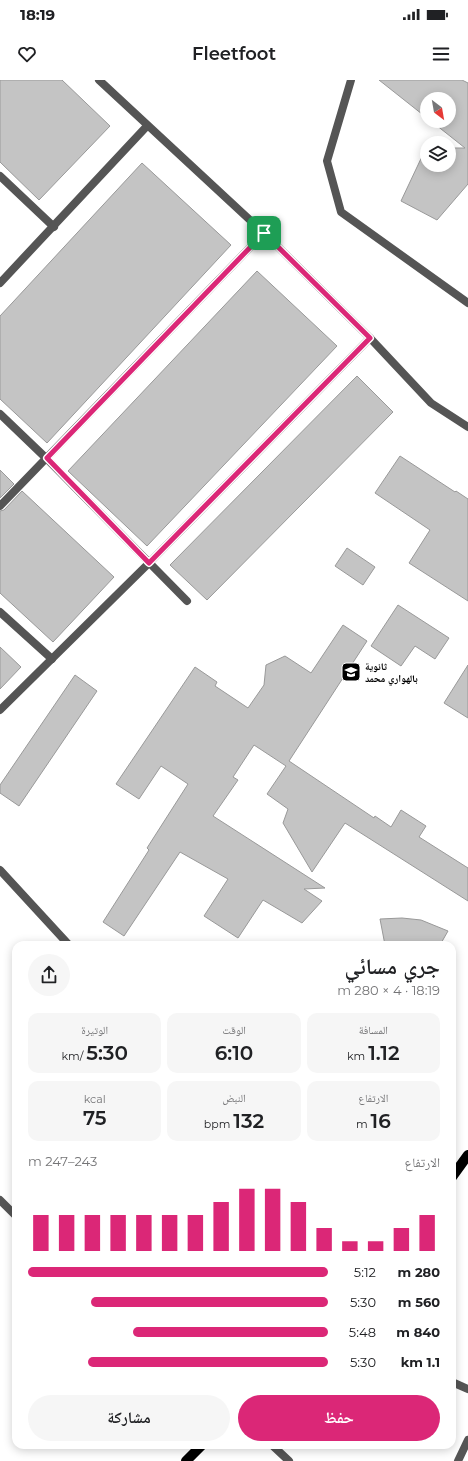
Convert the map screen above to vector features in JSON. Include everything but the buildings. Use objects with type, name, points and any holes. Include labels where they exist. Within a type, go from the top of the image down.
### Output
[{"type":"main road","points":[[456,1172],[468,1155]]},
{"type":"main road","points":[[186,1461],[197,1449]]},
{"type":"street","points":[[99,80],[264,233],[370,338],[431,403],[468,427]]},
{"type":"street","points":[[351,80],[327,161],[341,212],[468,303]]},
{"type":"street","points":[[0,283],[147,126]]},
{"type":"street","points":[[0,176],[54,227]]},
{"type":"street","points":[[0,506],[264,233]]},
{"type":"street","points":[[0,710],[149,563],[370,338]]},
{"type":"street","points":[[0,414],[47,458],[187,601]]},
{"type":"street","points":[[0,612],[52,659]]},
{"type":"street","points":[[0,870],[65,941]]},
{"type":"street","points":[[0,1200],[12,1212]]},
{"type":"street","points":[[456,1384],[468,1389]]},
{"type":"street","points":[[458,1461],[468,1440]]},
{"type":"street","points":[[276,1449],[290,1461]]},
{"type":"place","name":"ثانوية بالهواري محمد","points":[[351,672]]},
{"type":"route","points":[[264,233],[370,338],[149,563],[47,458],[264,233]]}]
